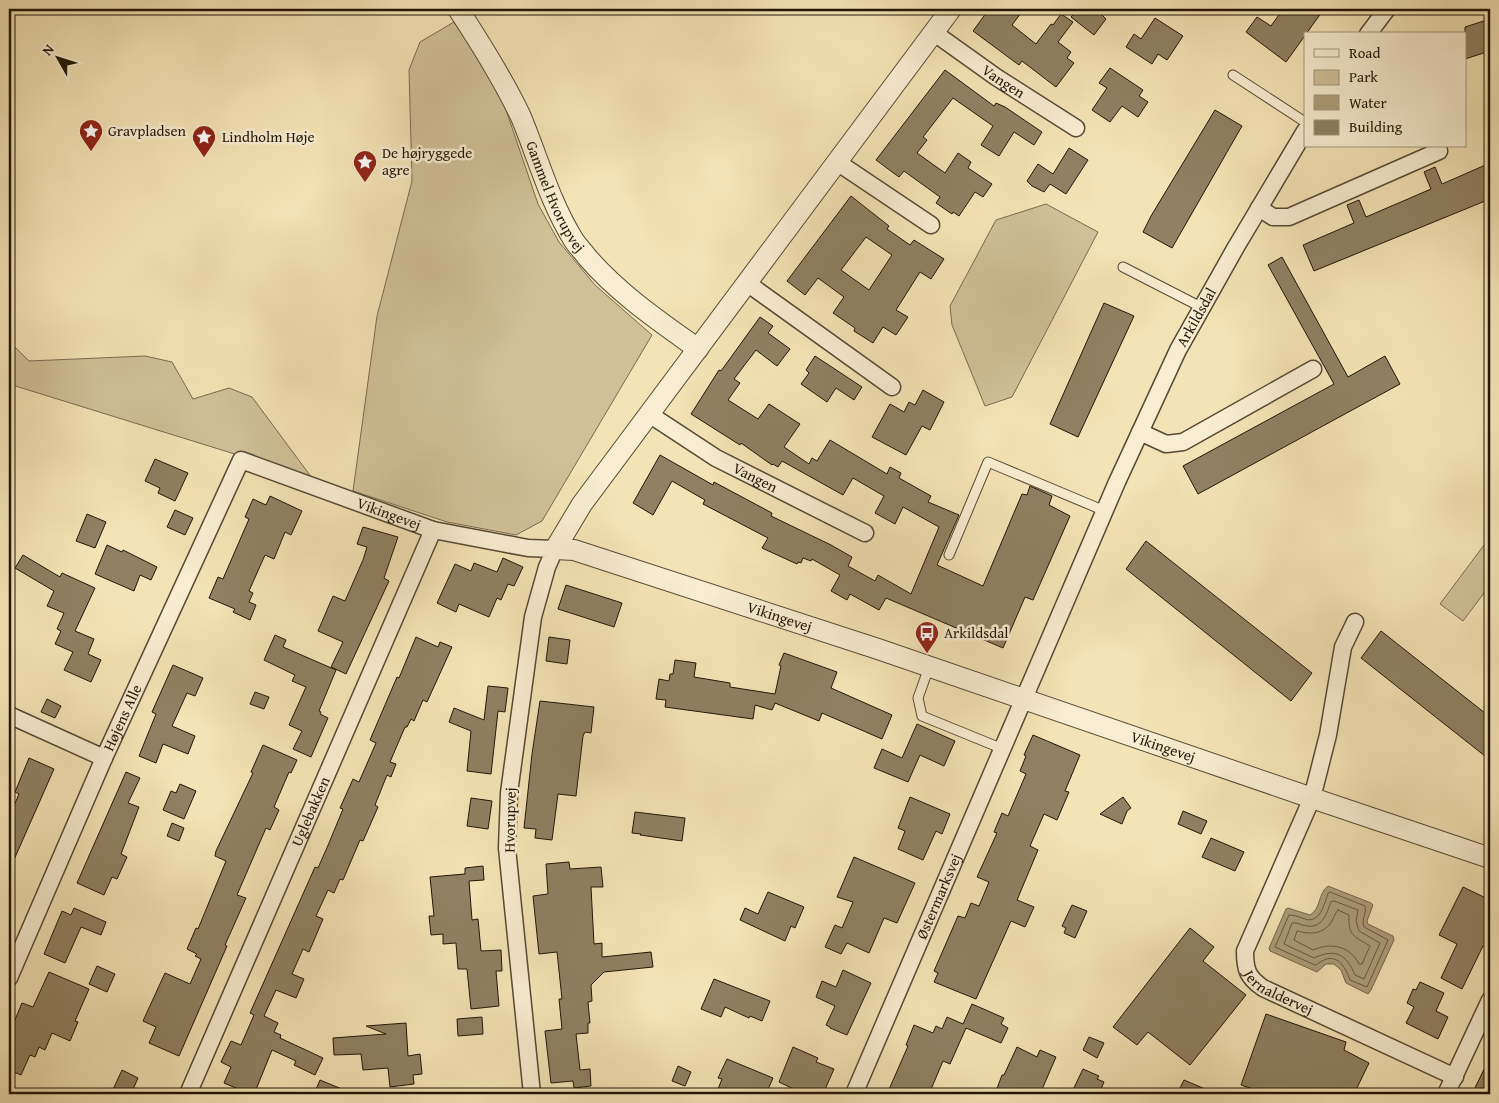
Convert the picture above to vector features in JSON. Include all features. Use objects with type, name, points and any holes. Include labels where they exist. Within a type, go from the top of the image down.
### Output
[{"type":"street","name":"Gammel Hvorupvej","points":[[458,9],[508,90],[555,202],[574,240],[630,301],[698,349]]},
{"type":"street","points":[[555,549],[582,504],[951,9]]},
{"type":"street","points":[[1370,32],[1387,9]]},
{"type":"street","name":"Vangen","points":[[933,32],[996,77],[1076,128]]},
{"type":"street","name":"Arkildsdal","points":[[1025,700],[1105,511],[1178,350],[1304,133]]},
{"type":"street","points":[[1259,208],[1273,216],[1289,217],[1439,151]]},
{"type":"street","points":[[837,162],[931,226]]},
{"type":"street","points":[[747,284],[892,387]]},
{"type":"street","points":[[1140,432],[1166,444],[1182,442],[1313,369]]},
{"type":"street","name":"Vangen","points":[[649,414],[716,458],[865,533]]},
{"type":"street","name":"Vikingevej","points":[[241,460],[433,530],[528,548],[574,550],[878,649],[1490,858]]},
{"type":"street","name":"Højens Alle","points":[[9,978],[104,758],[241,460]]},
{"type":"street","name":"Uglebakken","points":[[188,1094],[433,530]]},
{"type":"street","name":"Hvorupvej","points":[[532,1094],[507,848],[508,793],[533,617],[547,567],[555,549]]},
{"type":"street","points":[[1312,798],[1328,735],[1343,647],[1355,622]]},
{"type":"street","name":"Østermarksvej","points":[[854,1094],[1025,700]]},
{"type":"street","points":[[9,715],[104,758]]},
{"type":"street","name":"Jernaldervej","points":[[1312,798],[1245,951],[1245,967],[1253,981],[1263,988],[1454,1077]]},
{"type":"street","points":[[1446,1094],[1490,1000]]},
{"type":"lane","points":[[1233,75],[1304,121]]},
{"type":"lane","points":[[1123,267],[1202,307]]},
{"type":"lane","points":[[949,555],[988,462],[1105,511]]},
{"type":"lane","points":[[929,668],[918,698],[922,716],[1003,750]]},
{"type":"green space","points":[[454,22],[479,57],[506,110],[538,204],[559,242],[595,285],[652,335],[542,521],[516,535],[447,522],[353,491],[377,316],[412,181],[409,70],[420,42]]},
{"type":"green space","points":[[1046,204],[1098,232],[1012,397],[985,406],[952,325],[950,306],[996,220]]},
{"type":"green space","points":[[9,341],[29,361],[145,356],[172,362],[193,399],[229,388],[252,397],[312,478],[9,384]]},
{"type":"green space","points":[[1490,537],[1490,585],[1463,621],[1440,604]]},
{"type":"water","points":[[1328,886],[1371,903],[1373,905],[1367,921],[1368,924],[1393,936],[1394,940],[1368,994],[1346,983],[1341,970],[1334,964],[1326,964],[1317,972],[1270,951],[1269,948],[1286,909],[1310,915],[1316,909]]},
{"type":"building","points":[[989,9],[1024,9],[1012,25],[1036,44],[1061,14],[1073,22],[1058,42],[1071,52],[1067,58],[1074,63],[1056,87],[1022,61],[1019,65],[973,31]]},
{"type":"building","points":[[1078,9],[1107,9],[1102,15],[1106,19],[1094,35],[1071,17]]},
{"type":"building","points":[[1283,9],[1324,9],[1308,32],[1304,32],[1304,37],[1286,62],[1246,32],[1257,17],[1271,26]]},
{"type":"building","points":[[1155,18],[1183,36],[1167,60],[1158,54],[1152,64],[1126,47],[1134,34],[1141,39]]},
{"type":"building","points":[[1490,19],[1490,51],[1466,59],[1465,27]]},
{"type":"building","points":[[1110,68],[1143,90],[1139,96],[1148,102],[1138,117],[1122,106],[1110,122],[1092,110],[1107,88],[1099,83]]},
{"type":"building","points":[[945,70],[994,106],[996,103],[1005,107],[1042,132],[1034,145],[1014,132],[999,156],[981,145],[993,126],[953,98],[923,137],[927,140],[917,153],[945,173],[958,153],[971,162],[968,168],[992,184],[983,197],[975,192],[959,216],[953,212],[952,214],[936,203],[940,197],[904,171],[899,177],[876,160]]},
{"type":"building","points":[[1215,110],[1242,126],[1172,248],[1143,232]]},
{"type":"building","points":[[1069,148],[1088,160],[1066,194],[1050,184],[1044,192],[1027,181],[1038,164],[1053,174]]},
{"type":"building","points":[[1490,163],[1490,199],[1314,271],[1303,245],[1354,223],[1347,205],[1359,200],[1366,217],[1431,189],[1424,172],[1435,167],[1442,184]]},
{"type":"building","points":[[851,196],[889,226],[887,229],[910,245],[914,240],[944,259],[931,279],[920,272],[896,310],[908,317],[896,335],[883,327],[873,343],[854,331],[855,328],[833,313],[844,297],[818,278],[805,295],[787,281]],"holes":[[[866,237],[892,255],[869,290],[841,270]]]},
{"type":"building","points":[[1282,257],[1348,377],[1385,356],[1400,384],[1198,494],[1183,466],[1334,384],[1268,265]]},
{"type":"building","points":[[1104,303],[1134,316],[1078,437],[1050,424]]},
{"type":"building","points":[[760,317],[773,326],[768,333],[790,349],[777,366],[756,350],[734,379],[740,383],[728,400],[758,419],[769,404],[800,424],[784,447],[809,464],[812,458],[817,461],[830,440],[887,474],[890,467],[901,473],[899,478],[931,496],[928,502],[959,515],[937,565],[983,586],[1022,494],[1027,495],[1030,486],[1052,496],[1049,505],[1070,516],[1033,600],[1025,597],[1003,648],[886,598],[879,610],[850,594],[847,600],[831,591],[840,575],[812,559],[811,561],[803,558],[801,563],[798,562],[797,564],[762,548],[768,538],[703,504],[705,500],[672,481],[653,515],[633,503],[660,455],[713,485],[714,482],[772,513],[771,516],[852,557],[848,566],[875,581],[878,575],[911,594],[939,527],[903,507],[895,524],[875,513],[884,496],[853,478],[843,495],[782,461],[778,467],[772,465],[741,443],[740,445],[691,414],[719,370],[721,371]]},
{"type":"building","points":[[815,356],[862,387],[854,400],[836,388],[827,402],[801,384],[809,373],[806,370]]},
{"type":"building","points":[[923,390],[944,402],[930,430],[922,426],[906,455],[872,437],[890,404],[904,412],[909,402],[915,405]]},
{"type":"building","points":[[155,459],[188,473],[175,501],[158,493],[160,488],[145,481]]},
{"type":"building","points":[[270,496],[302,511],[291,535],[285,532],[274,559],[265,555],[249,591],[253,593],[249,602],[256,605],[250,620],[233,612],[235,609],[209,598],[218,577],[223,579],[249,519],[245,517],[253,499],[266,505]]},
{"type":"building","points":[[175,510],[193,518],[185,535],[167,527]]},
{"type":"building","points":[[87,514],[106,522],[95,548],[76,541]]},
{"type":"building","points":[[363,527],[398,537],[384,578],[389,581],[346,674],[331,667],[343,642],[318,631],[333,596],[345,601],[363,560],[367,547],[357,544]]},
{"type":"building","points":[[1146,541],[1312,673],[1291,701],[1126,569]]},
{"type":"building","points":[[107,545],[122,552],[123,550],[157,567],[151,580],[140,575],[134,591],[95,574]]},
{"type":"building","points":[[23,555],[60,577],[62,573],[95,588],[75,631],[94,639],[88,654],[101,660],[91,682],[64,670],[73,652],[55,644],[61,631],[57,629],[64,613],[47,606],[54,591],[15,568]]},
{"type":"building","points":[[503,558],[523,567],[514,586],[508,584],[501,600],[497,598],[489,617],[459,604],[456,612],[437,603],[455,564],[471,571],[474,563],[497,572]]},
{"type":"building","points":[[566,585],[622,603],[614,627],[558,609]]},
{"type":"building","points":[[1381,631],[1490,717],[1490,760],[1361,658]]},
{"type":"building","points":[[275,635],[286,640],[283,647],[336,670],[319,711],[321,712],[320,714],[328,718],[311,757],[293,749],[302,731],[289,725],[306,687],[292,681],[295,675],[264,660]]},
{"type":"building","points":[[416,637],[438,647],[440,642],[452,647],[427,702],[423,700],[414,721],[411,719],[407,727],[405,727],[390,762],[396,764],[391,777],[387,775],[375,805],[378,807],[363,841],[360,840],[343,880],[340,879],[334,893],[328,890],[316,916],[323,919],[309,952],[303,949],[292,974],[304,979],[296,998],[276,990],[264,1016],[278,1023],[274,1032],[281,1035],[280,1038],[323,1058],[315,1075],[294,1065],[296,1061],[272,1050],[255,1092],[244,1088],[243,1091],[224,1083],[231,1067],[221,1062],[231,1041],[241,1045],[254,1015],[250,1013],[315,867],[318,868],[329,843],[343,809],[340,808],[353,779],[359,782],[376,743],[370,740]]},
{"type":"building","points":[[549,637],[570,640],[567,664],[546,661]]},
{"type":"building","points":[[784,653],[837,672],[831,688],[892,715],[882,739],[822,713],[819,721],[775,703],[772,710],[755,705],[753,719],[665,707],[666,700],[656,699],[659,679],[669,681],[670,674],[673,674],[675,660],[696,663],[694,677],[730,683],[730,687],[775,694],[781,666],[779,665]]},
{"type":"building","points":[[173,665],[203,678],[195,696],[187,693],[172,726],[195,736],[188,754],[163,744],[156,763],[139,756],[156,714],[152,712]]},
{"type":"building","points":[[488,686],[508,688],[505,712],[498,711],[491,774],[467,771],[471,731],[449,722],[454,708],[484,720]]},
{"type":"building","points":[[255,692],[269,697],[264,709],[250,704]]},
{"type":"building","points":[[47,699],[61,706],[55,718],[41,712]]},
{"type":"building","points":[[540,701],[594,707],[591,733],[585,732],[583,736],[576,796],[558,794],[552,840],[535,838],[536,829],[524,828]]},
{"type":"building","points":[[917,724],[955,741],[944,766],[920,755],[908,782],[874,768],[882,749],[902,758]]},
{"type":"building","points":[[1033,735],[1080,755],[1065,791],[1069,792],[1057,820],[1044,814],[1030,846],[1038,850],[1017,900],[1034,907],[1025,927],[1011,921],[976,999],[934,982],[938,973],[934,971],[958,916],[965,918],[971,903],[979,906],[989,882],[977,877],[997,833],[994,832],[1002,813],[1008,816],[1026,774],[1020,771],[1026,756],[1024,755]]},
{"type":"building","points":[[263,745],[297,760],[291,773],[289,772],[274,807],[279,810],[270,830],[266,828],[237,895],[246,898],[179,1056],[149,1043],[156,1027],[143,1021],[165,973],[190,984],[201,959],[195,956],[197,954],[187,949],[196,928],[198,929],[226,861],[215,856],[216,851],[253,773],[251,772]]},
{"type":"building","points":[[29,758],[54,769],[9,871],[9,817],[19,794],[15,792]]},
{"type":"building","points":[[126,772],[140,778],[128,803],[139,807],[121,854],[127,857],[117,879],[112,877],[104,895],[77,883]]},
{"type":"building","points":[[180,784],[196,791],[184,819],[163,810],[171,791],[176,793]]},
{"type":"building","points":[[910,797],[950,814],[942,834],[936,831],[923,860],[898,849],[905,831],[898,828]]},
{"type":"building","points":[[1123,797],[1131,808],[1127,811],[1122,824],[1100,814]]},
{"type":"building","points":[[471,798],[492,801],[488,829],[467,826]]},
{"type":"building","points":[[1183,811],[1207,821],[1201,834],[1178,824]]},
{"type":"building","points":[[635,812],[685,818],[682,841],[632,833]]},
{"type":"building","points":[[172,823],[184,828],[179,841],[167,836]]},
{"type":"building","points":[[1211,838],[1244,852],[1235,871],[1202,857]]},
{"type":"building","points":[[854,857],[915,883],[897,923],[884,918],[869,953],[847,943],[841,954],[825,947],[835,925],[842,928],[853,902],[837,897]]},
{"type":"building","points":[[569,862],[570,869],[601,867],[603,887],[591,887],[594,944],[602,943],[602,957],[651,952],[653,967],[604,972],[591,985],[592,1001],[588,1002],[590,1023],[588,1023],[588,1033],[576,1034],[580,1070],[590,1069],[591,1086],[574,1088],[573,1081],[551,1083],[545,1031],[562,1029],[559,999],[562,999],[557,952],[539,954],[533,896],[548,894],[546,864]]},
{"type":"building","points":[[483,866],[484,880],[469,881],[472,920],[478,919],[481,951],[501,950],[502,971],[496,971],[499,1006],[471,1009],[467,969],[458,969],[456,943],[443,944],[443,934],[431,935],[429,916],[434,916],[430,877],[465,874],[465,868]]},
{"type":"building","points":[[1463,887],[1490,900],[1490,940],[1487,948],[1483,946],[1462,989],[1441,978],[1457,944],[1439,935]]},
{"type":"building","points":[[768,892],[804,907],[795,928],[791,926],[785,941],[740,920],[745,908],[758,914]]},
{"type":"building","points":[[1072,905],[1087,911],[1075,938],[1064,933],[1066,928],[1062,926]]},
{"type":"building","points":[[74,908],[106,922],[101,935],[81,927],[65,963],[44,954],[62,911],[71,915]]},
{"type":"building","points":[[1190,928],[1214,947],[1203,961],[1246,995],[1190,1065],[1148,1032],[1137,1045],[1113,1027]]},
{"type":"building","points":[[97,966],[115,974],[107,992],[89,984]]},
{"type":"building","points":[[843,970],[871,983],[847,1035],[826,1025],[835,1006],[816,997],[822,981],[836,987]]},
{"type":"building","points":[[49,972],[89,989],[75,1021],[78,1022],[70,1041],[52,1033],[45,1050],[39,1047],[35,1057],[30,1055],[21,1075],[9,1070],[9,1034],[22,1003],[33,1007]]},
{"type":"building","points":[[714,979],[770,1001],[762,1021],[750,1016],[749,1018],[725,1007],[721,1017],[701,1009]]},
{"type":"building","points":[[1420,982],[1444,993],[1436,1011],[1448,1017],[1438,1039],[1406,1023],[1414,1007],[1407,1003],[1413,989],[1416,990]]},
{"type":"building","points":[[972,1004],[1004,1018],[1001,1024],[1008,1028],[1001,1043],[966,1028],[950,1064],[943,1061],[929,1094],[887,1094],[908,1046],[906,1045],[914,1025],[933,1033],[936,1026],[942,1029],[947,1017],[963,1024]]},
{"type":"building","points":[[1266,1014],[1346,1042],[1344,1050],[1369,1063],[1354,1094],[1268,1094],[1241,1085]]},
{"type":"building","points":[[482,1017],[483,1034],[458,1036],[457,1019]]},
{"type":"building","points":[[406,1023],[408,1056],[420,1054],[422,1074],[413,1075],[414,1084],[390,1087],[388,1068],[363,1070],[361,1054],[334,1055],[333,1038],[386,1034],[366,1026]]},
{"type":"building","points":[[1089,1037],[1104,1043],[1097,1058],[1083,1050]]},
{"type":"building","points":[[793,1047],[818,1058],[816,1062],[834,1069],[823,1094],[796,1094],[798,1091],[779,1082]]},
{"type":"building","points":[[1017,1047],[1037,1057],[1040,1050],[1056,1057],[1040,1094],[995,1094],[1002,1075],[1004,1075]]},
{"type":"building","points":[[1490,1057],[1490,1094],[1472,1094]]},
{"type":"building","points":[[727,1059],[773,1078],[766,1094],[716,1094],[722,1079],[718,1078]]},
{"type":"building","points":[[678,1066],[691,1072],[685,1086],[672,1081]]},
{"type":"building","points":[[1083,1069],[1099,1076],[1097,1079],[1104,1082],[1099,1094],[1071,1094]]},
{"type":"building","points":[[122,1070],[138,1078],[131,1094],[111,1094]]},
{"type":"building","points":[[320,1080],[354,1094],[314,1094]]},
{"type":"building","points":[[1184,1080],[1217,1094],[1177,1094]]},
{"type":"place","name":"Gravpladsen","points":[[91,152]]},
{"type":"place","name":"Lindholm Høje","points":[[204,158]]},
{"type":"place","name":"De højryggede agre","points":[[365,183]]},
{"type":"place","name":"Arkildsdal","points":[[927,654]]}]
